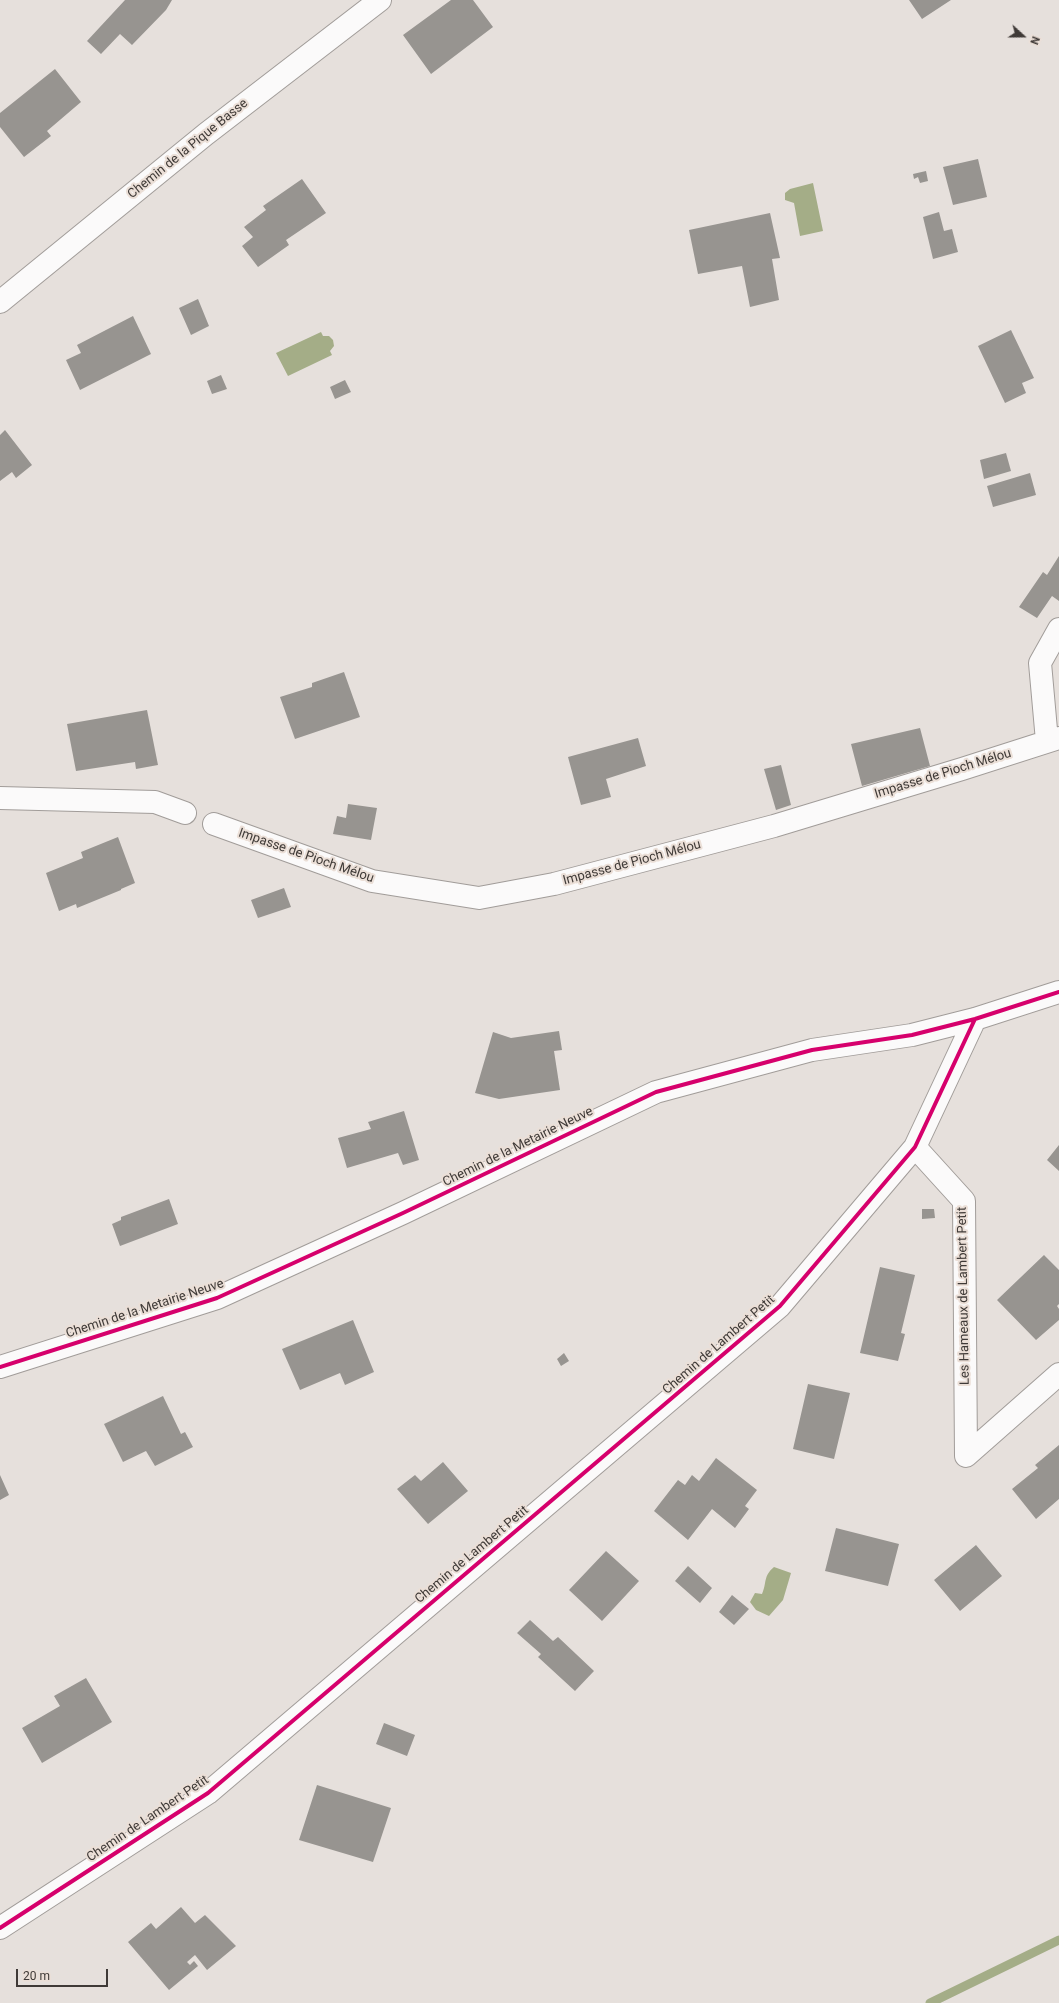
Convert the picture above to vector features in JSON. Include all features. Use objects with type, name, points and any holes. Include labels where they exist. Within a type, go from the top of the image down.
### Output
[{"type":"street","name":"Chemin de la Pique Basse","points":[[0,302],[206,134],[380,0]]},
{"type":"street","points":[[1053,739],[1040,663],[1059,629]]},
{"type":"street","name":"Impasse de Pioch Mélou","points":[[214,824],[372,881],[479,898],[554,884],[774,826],[962,769],[1053,739]]},
{"type":"street","points":[[0,798],[155,802],[185,813]]},
{"type":"street","name":"Chemin de la Metairie Neuve","points":[[0,1367],[217,1298],[403,1213],[656,1092],[812,1050],[912,1035],[975,1019],[1059,992]]},
{"type":"street","points":[[915,1148],[975,1019]]},
{"type":"street","name":"Les Hameaux de Lambert Petit","points":[[915,1148],[964,1201],[966,1456],[1059,1374]]},
{"type":"street","name":"Chemin de Lambert Petit","points":[[0,1928],[208,1793],[780,1306],[915,1148]]},
{"type":"shaded area","points":[[813,183],[823,231],[800,236],[794,203],[785,200],[785,193],[790,189]]},
{"type":"shaded area","points":[[321,332],[323,336],[329,336],[333,340],[334,346],[330,351],[332,355],[288,376],[276,353]]},
{"type":"shaded area","points":[[774,1567],[791,1573],[783,1600],[769,1616],[756,1610],[750,1602],[755,1593],[762,1594],[768,1573]]},
{"type":"building","points":[[125,0],[172,0],[166,10],[132,45],[120,34],[101,54],[87,41]]},
{"type":"building","points":[[451,0],[473,0],[493,27],[431,74],[403,35]]},
{"type":"building","points":[[909,0],[951,0],[922,19]]},
{"type":"building","points":[[55,69],[81,102],[47,131],[51,136],[24,157],[0,127],[0,113]]},
{"type":"building","points":[[978,159],[987,197],[953,205],[943,167]]},
{"type":"building","points":[[926,171],[928,181],[920,183],[918,177],[914,179],[913,174]]},
{"type":"building","points":[[302,179],[326,213],[286,240],[289,245],[258,267],[242,246],[253,237],[244,227],[266,210],[263,206]]},
{"type":"building","points":[[939,212],[944,231],[952,229],[958,252],[933,259],[923,217]]},
{"type":"building","points":[[770,213],[780,258],[772,259],[779,300],[750,307],[742,266],[698,274],[689,230]]},
{"type":"building","points":[[198,299],[209,326],[191,335],[179,308]]},
{"type":"building","points":[[133,316],[151,354],[80,390],[66,360],[81,353],[77,345]]},
{"type":"building","points":[[1011,330],[1034,378],[1022,383],[1026,393],[1005,403],[978,346]]},
{"type":"building","points":[[221,375],[227,389],[212,394],[207,381]]},
{"type":"building","points":[[345,380],[351,392],[335,399],[330,387]]},
{"type":"building","points":[[5,430],[32,465],[16,478],[12,472],[0,481],[0,435]]},
{"type":"building","points":[[1006,453],[1011,471],[984,479],[980,460]]},
{"type":"building","points":[[1030,473],[1036,495],[993,507],[987,486]]},
{"type":"building","points":[[1059,556],[1059,601],[1052,596],[1037,618],[1019,607],[1043,572],[1047,575]]},
{"type":"building","points":[[344,672],[360,717],[295,739],[280,697],[312,687],[312,683]]},
{"type":"building","points":[[147,710],[158,765],[136,769],[135,762],[76,771],[67,724]]},
{"type":"building","points":[[920,728],[930,766],[862,786],[851,744]]},
{"type":"building","points":[[638,738],[646,766],[606,779],[611,797],[581,805],[568,757]]},
{"type":"building","points":[[781,765],[791,805],[776,810],[764,769]]},
{"type":"building","points":[[348,804],[377,808],[371,840],[333,834],[337,816],[346,818]]},
{"type":"building","points":[[118,837],[135,883],[77,908],[76,904],[59,911],[46,873],[83,858],[81,852]]},
{"type":"building","points":[[284,888],[291,907],[258,918],[251,900]]},
{"type":"building","points":[[559,1031],[562,1050],[554,1051],[560,1090],[499,1099],[475,1093],[493,1032],[511,1038]]},
{"type":"building","points":[[404,1111],[419,1160],[403,1165],[398,1153],[347,1168],[338,1138],[371,1129],[368,1122]]},
{"type":"building","points":[[1059,1145],[1059,1171],[1047,1160]]},
{"type":"building","points":[[169,1199],[178,1224],[120,1246],[112,1224],[121,1220],[121,1217]]},
{"type":"building","points":[[922,1209],[934,1209],[935,1218],[922,1219]]},
{"type":"building","points":[[1044,1255],[1059,1270],[1059,1304],[1057,1306],[1059,1309],[1059,1320],[1036,1340],[997,1300]]},
{"type":"building","points":[[880,1267],[915,1275],[901,1333],[905,1334],[898,1361],[860,1353]]},
{"type":"building","points":[[353,1320],[374,1372],[345,1385],[340,1373],[300,1390],[282,1349]]},
{"type":"building","points":[[564,1353],[569,1361],[561,1366],[557,1359]]},
{"type":"building","points":[[808,1384],[850,1393],[834,1459],[793,1449]]},
{"type":"building","points":[[163,1396],[181,1434],[185,1432],[193,1447],[155,1466],[146,1451],[123,1462],[104,1424]]},
{"type":"building","points":[[1059,1445],[1059,1499],[1036,1519],[1012,1489],[1038,1468],[1035,1465]]},
{"type":"building","points":[[716,1458],[757,1490],[745,1506],[749,1509],[735,1528],[712,1509],[688,1540],[654,1511],[678,1480],[685,1485],[692,1475],[699,1481]]},
{"type":"building","points":[[443,1462],[468,1491],[428,1524],[397,1489],[415,1475],[421,1481]]},
{"type":"building","points":[[0,1475],[9,1495],[0,1500]]},
{"type":"building","points":[[836,1528],[899,1544],[888,1586],[825,1571]]},
{"type":"building","points":[[976,1545],[1002,1576],[960,1611],[934,1580]]},
{"type":"building","points":[[606,1551],[639,1581],[602,1621],[569,1590]]},
{"type":"building","points":[[688,1566],[712,1588],[700,1603],[675,1581]]},
{"type":"building","points":[[732,1595],[749,1609],[734,1625],[719,1612]]},
{"type":"building","points":[[530,1620],[553,1641],[558,1637],[594,1671],[575,1691],[538,1657],[541,1654],[517,1633]]},
{"type":"building","points":[[86,1678],[112,1722],[42,1763],[22,1728],[60,1706],[54,1696]]},
{"type":"building","points":[[384,1723],[415,1735],[407,1756],[376,1744]]},
{"type":"building","points":[[317,1785],[391,1808],[373,1862],[299,1840]]},
{"type":"building","points":[[181,1907],[195,1923],[205,1915],[236,1946],[207,1970],[195,1955],[187,1962],[190,1965],[194,1961],[198,1966],[169,1990],[128,1942],[151,1923],[156,1929]]},
{"type":"waterway","points":[[930,2003],[1059,1940]]},
{"type":"cycle path","points":[[0,1367],[217,1298],[403,1213],[656,1092],[812,1050],[912,1035],[975,1019],[1059,992]]},
{"type":"cycle path","points":[[0,1928],[208,1793],[780,1306],[915,1147],[975,1019]]}]
